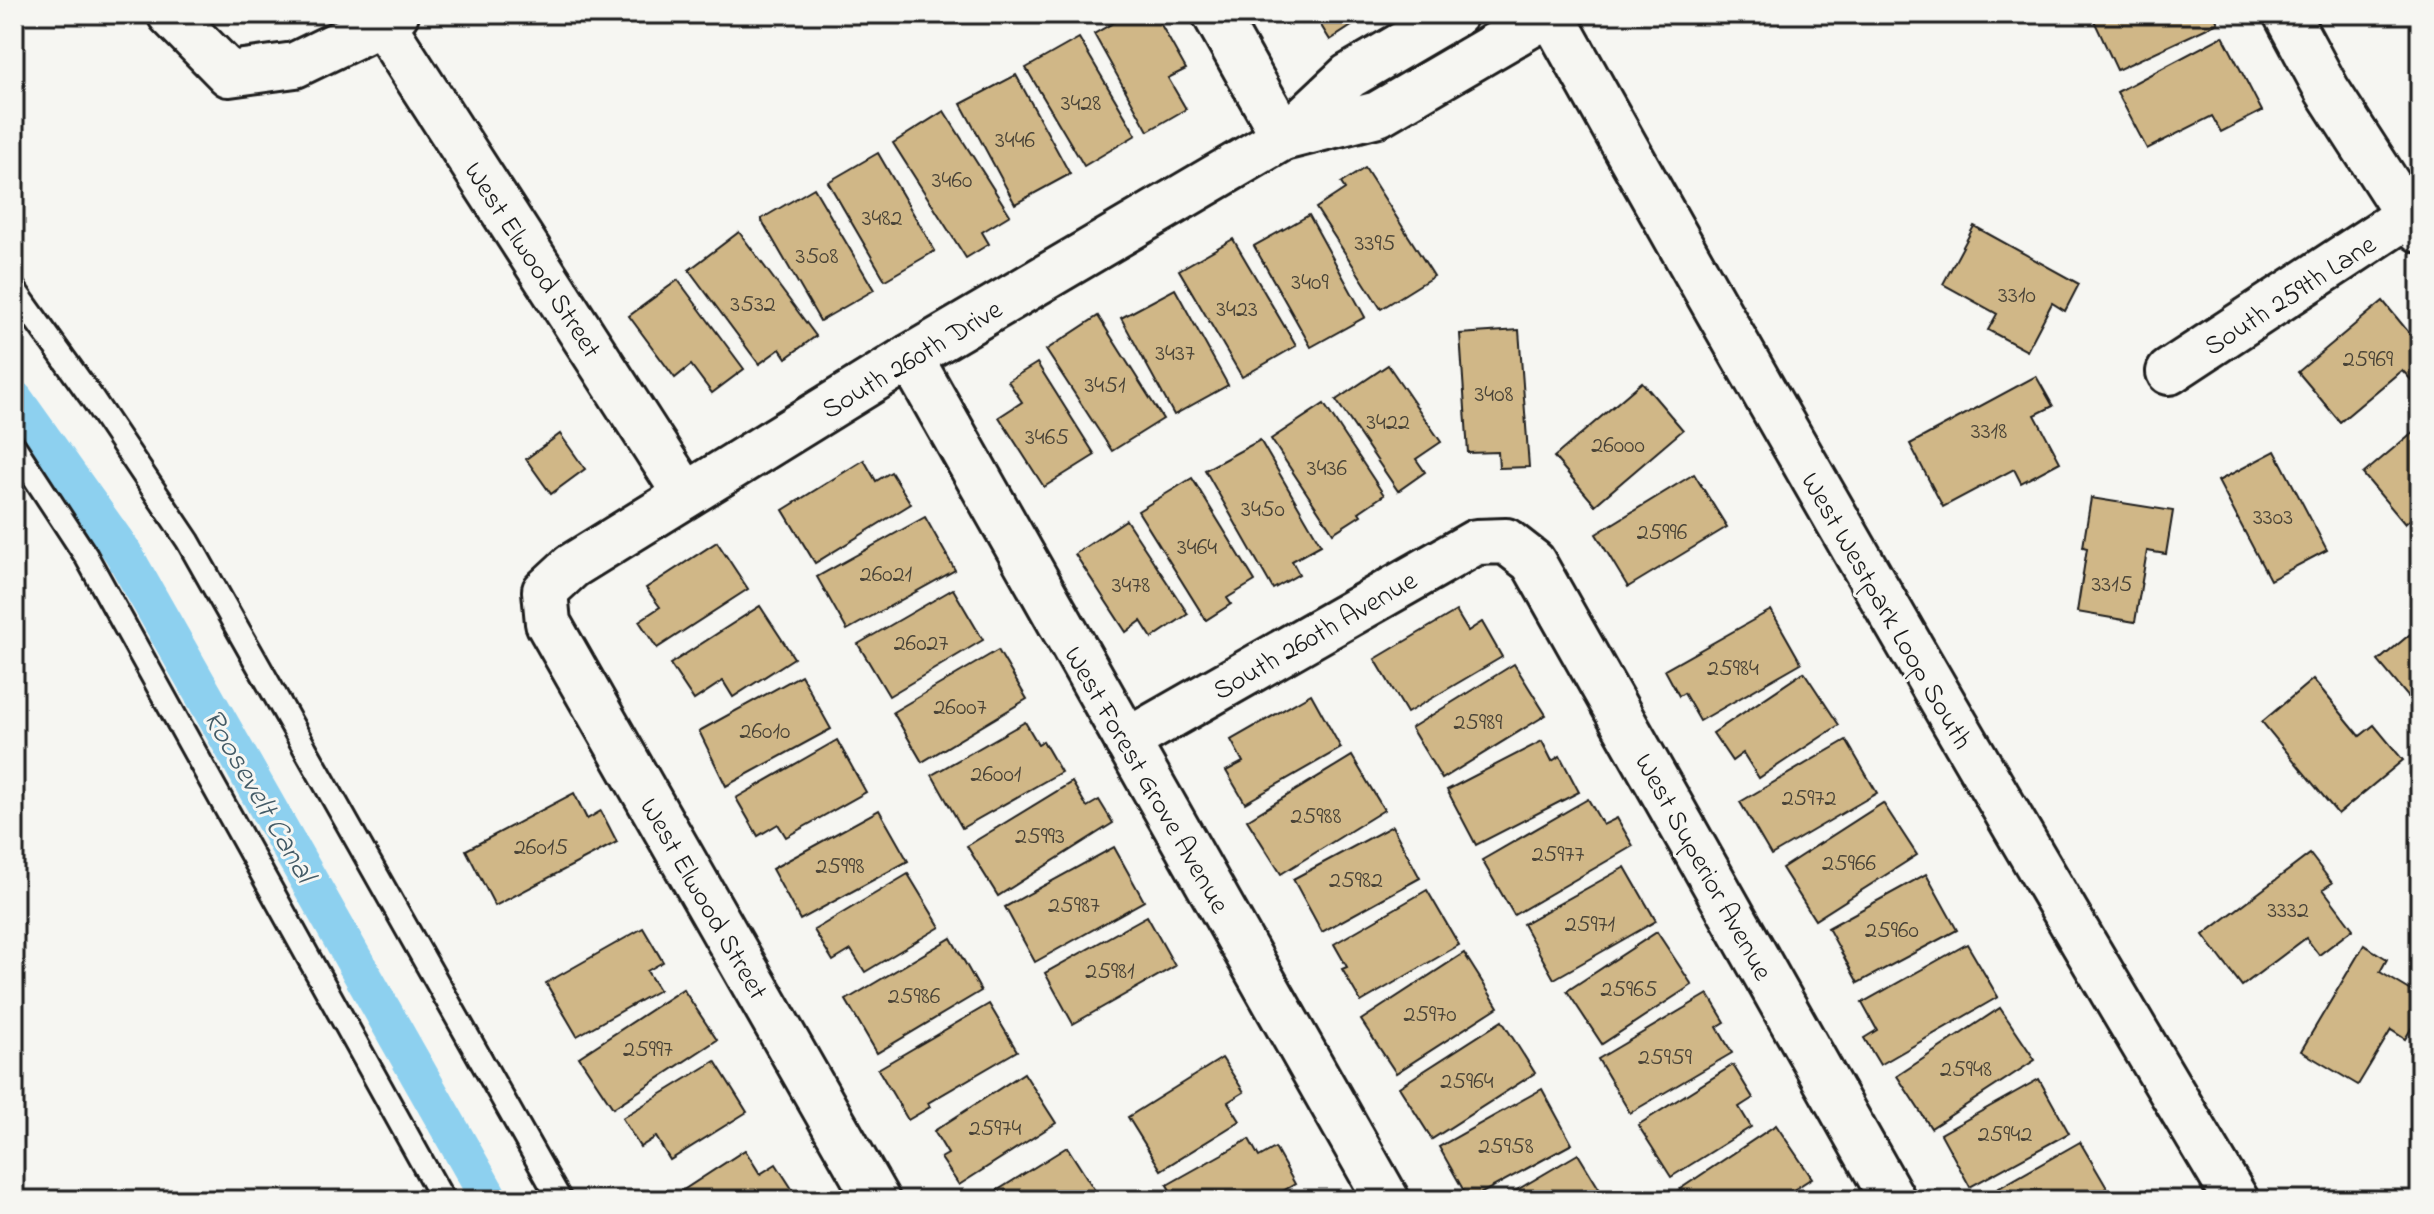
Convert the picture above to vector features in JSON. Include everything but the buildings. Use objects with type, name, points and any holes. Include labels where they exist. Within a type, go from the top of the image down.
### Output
[{"type":"street","points":[[170,14],[229,74],[295,65],[389,19]]},
{"type":"street","points":[[1215,14],[1284,137]]},
{"type":"street","name":"South 260th Drive","points":[[545,591],[572,566],[910,357],[1284,137],[1349,76],[1455,14]]},
{"type":"street","name":"South 260th Drive","points":[[1284,137],[1378,114],[1550,14]]},
{"type":"street","name":"West Westpark Loop South","points":[[1550,14],[1752,373],[2039,871],[2236,1200]]},
{"type":"street","points":[[2286,14],[2327,90],[2414,222]]},
{"type":"street","name":"West Elwood Street","points":[[389,19],[686,495]]},
{"type":"street","name":"South 259th Lane","points":[[2169,372],[2414,222]]},
{"type":"street","name":"West Forest Grove Avenue","points":[[910,357],[1387,1200]]},
{"type":"street","name":"South 260th Avenue","points":[[1127,741],[1476,542],[1506,541]]},
{"type":"street","name":"West Superior Avenue","points":[[1506,541],[1533,562],[1893,1200]]},
{"type":"street","name":"West Elwood Street","points":[[545,591],[548,623],[877,1200]]},
{"type":"lane","points":[[14,289],[188,541],[560,1200]]},
{"type":"lane","points":[[14,446],[86,556],[443,1200]]},
{"type":"waterway","name":"Roosevelt Canal","points":[[14,399],[122,551],[490,1200]]}]
